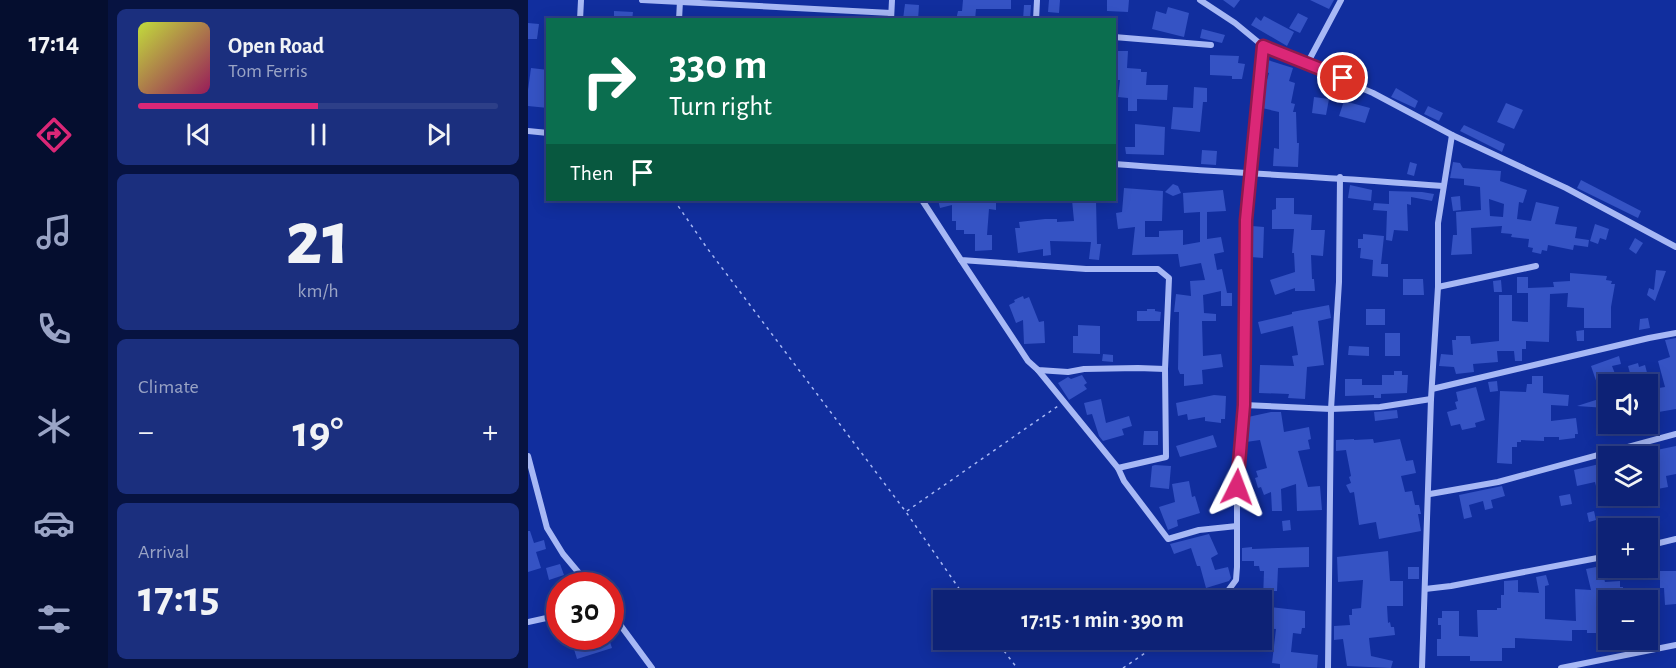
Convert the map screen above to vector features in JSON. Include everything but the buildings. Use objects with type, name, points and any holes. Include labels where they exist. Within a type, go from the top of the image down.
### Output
[{"type":"street","points":[[580,18],[581,0]]},
{"type":"street","points":[[642,0],[891,16],[892,0]]},
{"type":"street","points":[[1036,18],[1037,0]]},
{"type":"street","points":[[1200,0],[1235,23],[1263,46],[1373,93],[1452,135],[1549,179],[1676,247]]},
{"type":"street","points":[[1306,64],[1341,0]]},
{"type":"street","points":[[679,18],[680,1]]},
{"type":"street","points":[[1116,37],[1211,45]]},
{"type":"street","points":[[1228,590],[1236,580],[1239,456],[1244,405],[1246,220],[1263,46]]},
{"type":"street","points":[[528,131],[546,133]]},
{"type":"street","points":[[1422,668],[1438,222],[1452,135]]},
{"type":"street","points":[[1116,164],[1250,175],[1340,177],[1443,186]]},
{"type":"street","points":[[1328,668],[1331,409],[1339,282],[1340,177]]},
{"type":"street","points":[[923,201],[1028,361],[1038,370],[1118,468],[1125,482],[1168,539],[1199,531],[1237,526]]},
{"type":"street","points":[[961,260],[1086,269],[1158,269],[1169,278],[1165,369],[1166,457],[1118,468]]},
{"type":"street","points":[[1437,287],[1536,266]]},
{"type":"street","points":[[1432,389],[1676,333]]},
{"type":"street","points":[[1038,370],[1068,372],[1084,369],[1165,369]]},
{"type":"street","points":[[1244,405],[1331,409],[1380,407],[1431,399]]},
{"type":"street","points":[[1430,494],[1507,479],[1676,434]]},
{"type":"street","points":[[528,456],[547,528],[563,554],[578,572]]},
{"type":"street","points":[[1658,543],[1676,539]]},
{"type":"street","points":[[1425,589],[1598,558]]},
{"type":"street","points":[[528,622],[546,618]]},
{"type":"street","points":[[624,630],[652,668]]},
{"type":"street","points":[[1561,668],[1676,645]]},
{"type":"path","points":[[675,201],[707,248],[906,512],[960,590]]},
{"type":"path","points":[[906,512],[1063,402]]},
{"type":"path","points":[[1003,650],[1017,668]]},
{"type":"path","points":[[1123,668],[1150,650]]},
{"type":"route","points":[[1237,487],[1244,405],[1246,220],[1263,46],[1343,78]]}]
